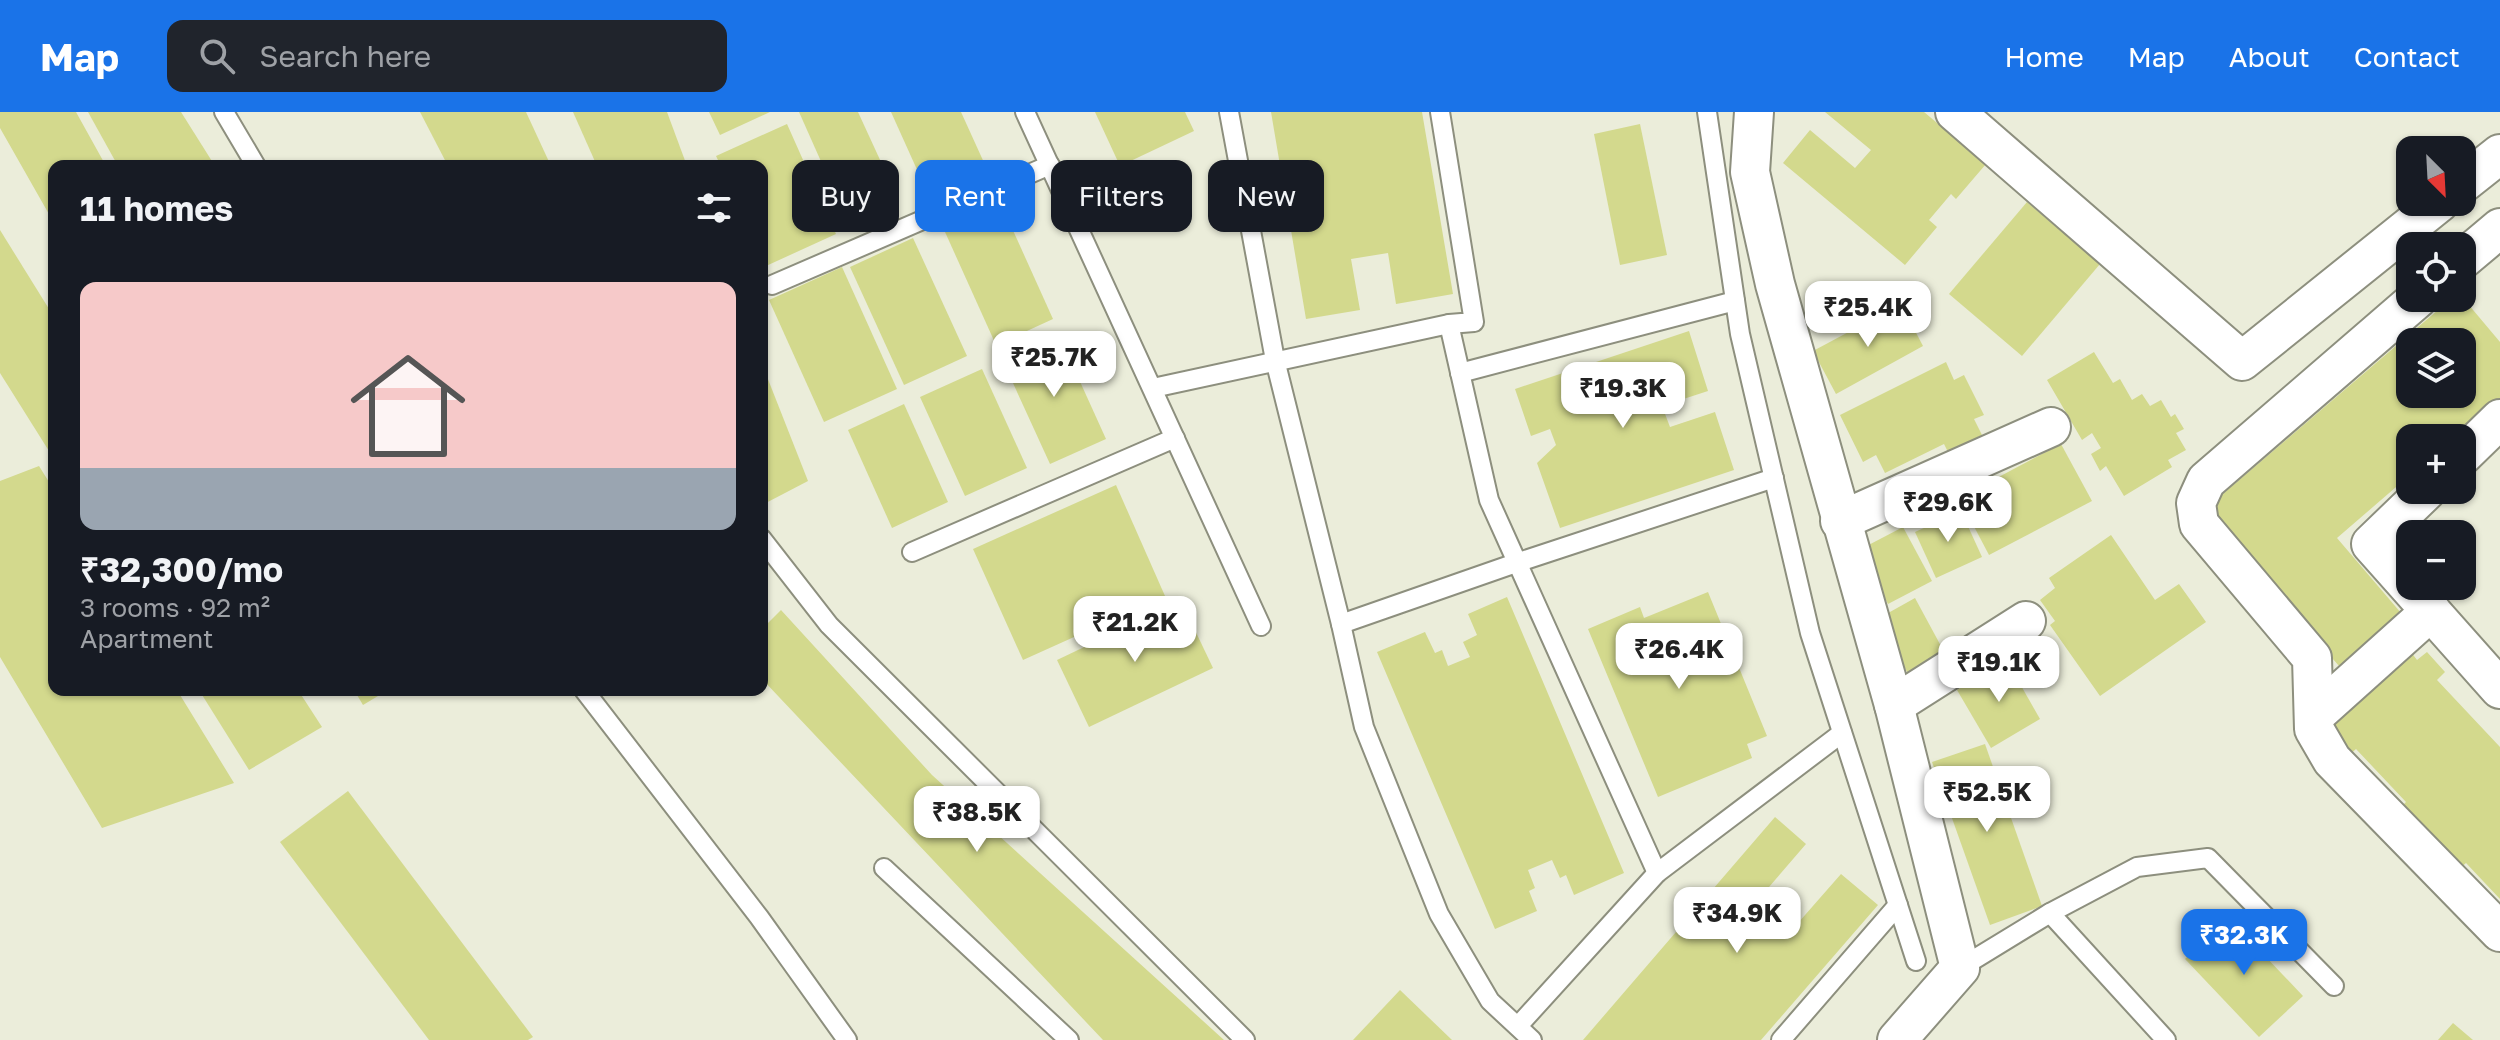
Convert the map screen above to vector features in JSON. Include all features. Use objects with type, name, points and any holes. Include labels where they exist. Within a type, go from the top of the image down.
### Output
[{"type":"street","points":[[1754,112],[1750,172],[1775,284],[1894,705],[1960,968],[1897,1040]]},
{"type":"street","points":[[1955,112],[2242,361],[2423,216]]},
{"type":"street","points":[[2476,173],[2500,154]]},
{"type":"street","points":[[2476,248],[2500,228]]},
{"type":"street","points":[[2402,312],[2206,481],[2196,503],[2199,524],[2312,658],[2314,729],[2332,760],[2500,932]]},
{"type":"street","points":[[2476,442],[2500,419]]},
{"type":"street","points":[[1840,521],[2051,427]]},
{"type":"street","points":[[2412,504],[2371,544],[2500,689]]},
{"type":"street","points":[[2315,715],[2431,611]]},
{"type":"street","points":[[1894,705],[2026,621]]},
{"type":"lane","points":[[224,112],[252,160]]},
{"type":"lane","points":[[1025,112],[1261,626]]},
{"type":"lane","points":[[1229,112],[1275,360],[1364,727],[1439,914],[1490,1001],[1532,1040]]},
{"type":"lane","points":[[1153,388],[1449,324],[1474,322],[1440,112]]},
{"type":"lane","points":[[1707,112],[1740,334],[1810,633],[1916,961]]},
{"type":"lane","points":[[772,285],[1050,165]]},
{"type":"lane","points":[[1460,373],[1735,301]]},
{"type":"lane","points":[[1449,324],[1489,500],[1657,873]]},
{"type":"lane","points":[[912,552],[1175,438]]},
{"type":"lane","points":[[1341,624],[1774,478]]},
{"type":"lane","points":[[768,547],[829,625],[1245,1040]]},
{"type":"lane","points":[[589,696],[759,917],[847,1040]]},
{"type":"lane","points":[[1518,1026],[1657,873],[1842,733]]},
{"type":"lane","points":[[1960,968],[2050,913],[2137,867],[2208,858],[2334,986]]},
{"type":"lane","points":[[884,868],[1069,1040]]},
{"type":"lane","points":[[1781,1040],[1898,905]]},
{"type":"lane","points":[[2050,913],[2166,1040]]},
{"type":"building","points":[[0,112],[76,112],[103,160],[48,160],[48,212],[0,128]]},
{"type":"building","points":[[88,112],[181,112],[211,160],[115,160]]},
{"type":"building","points":[[420,112],[526,112],[548,160],[445,160]]},
{"type":"building","points":[[573,112],[667,112],[685,160],[594,160]]},
{"type":"building","points":[[709,112],[770,112],[720,135]]},
{"type":"building","points":[[799,112],[858,112],[880,160],[820,160]]},
{"type":"building","points":[[891,112],[961,112],[983,160],[915,160],[915,165]]},
{"type":"building","points":[[1095,112],[1185,112],[1194,131],[1133,160],[1117,160]]},
{"type":"building","points":[[1271,112],[1422,112],[1453,294],[1396,304],[1388,253],[1351,259],[1360,310],[1306,319],[1291,232],[1324,232],[1324,160],[1279,160]]},
{"type":"building","points":[[1825,112],[1924,112],[1986,164],[1956,199],[1951,194],[1929,220],[1937,227],[1905,265],[1783,163],[1810,130],[1855,168],[1871,150]]},
{"type":"building","points":[[787,124],[803,160],[792,160],[792,232],[836,234],[768,265],[768,160],[718,160],[716,156]]},
{"type":"building","points":[[1640,124],[1667,255],[1620,265],[1594,134]]},
{"type":"building","points":[[2027,202],[2100,264],[2022,356],[1949,294]]},
{"type":"building","points":[[0,230],[48,307],[48,449],[0,373]]},
{"type":"building","points":[[945,232],[1014,232],[1053,319],[996,345]]},
{"type":"building","points":[[913,238],[967,356],[904,385],[850,267]]},
{"type":"building","points":[[842,267],[897,389],[824,422],[769,300]]},
{"type":"building","points":[[1901,304],[1923,346],[1836,394],[1813,351]]},
{"type":"building","points":[[2436,312],[2475,312],[2500,342],[2500,398],[2469,424],[2396,424],[2396,487],[2337,538],[2401,613],[2339,666],[2204,510],[2396,346],[2396,408],[2476,408],[2476,328],[2417,328]]},
{"type":"building","points":[[1689,331],[1708,391],[1662,406],[1670,427],[1715,412],[1734,470],[1560,528],[1537,463],[1556,445],[1550,429],[1531,436],[1515,389]]},
{"type":"building","points":[[1058,333],[1106,439],[1050,464],[1002,359]]},
{"type":"building","points":[[2094,352],[2113,383],[2120,379],[2132,400],[2142,394],[2150,406],[2161,400],[2171,417],[2175,414],[2184,429],[2176,433],[2186,450],[2168,460],[2172,467],[2124,496],[2106,466],[2100,471],[2091,454],[2101,448],[2092,433],[2082,440],[2047,380]]},
{"type":"building","points":[[1946,362],[1954,380],[1964,375],[1984,415],[1974,419],[1982,435],[1948,452],[1944,444],[1885,473],[1876,455],[1863,462],[1840,415]]},
{"type":"building","points":[[982,369],[1027,468],[965,496],[920,397]]},
{"type":"building","points":[[768,379],[808,481],[768,502]]},
{"type":"building","points":[[904,404],[948,502],[892,528],[848,430]]},
{"type":"building","points":[[2061,444],[2092,501],[1989,555],[1959,498]]},
{"type":"building","points":[[39,466],[48,480],[48,696],[181,696],[234,783],[102,828],[0,657],[0,481]]},
{"type":"building","points":[[1116,485],[1165,596],[1023,660],[973,549]]},
{"type":"building","points":[[1961,511],[1982,557],[1936,578],[1915,532]]},
{"type":"building","points":[[1903,527],[1932,581],[1888,604],[1859,550]]},
{"type":"building","points":[[2111,535],[2155,600],[2179,584],[2206,622],[2100,696],[2050,625],[2055,621],[2040,600],[2055,588],[2049,578]]},
{"type":"building","points":[[1708,592],[1767,736],[1747,744],[1752,758],[1658,797],[1588,629],[1640,607],[1644,618]]},
{"type":"building","points":[[1507,597],[1624,873],[1574,895],[1566,875],[1560,878],[1552,860],[1528,870],[1535,888],[1529,891],[1537,911],[1495,929],[1377,652],[1425,632],[1435,653],[1442,650],[1448,666],[1470,657],[1463,642],[1477,635],[1468,614]]},
{"type":"building","points":[[1915,598],[1948,659],[1911,679],[1881,617]]},
{"type":"building","points":[[1181,601],[1213,668],[1089,727],[1057,660]]},
{"type":"building","points":[[781,610],[932,775],[1224,1040],[1103,1040],[768,685],[768,623]]},
{"type":"building","points":[[2408,648],[2417,660],[2427,652],[2445,672],[2437,680],[2500,747],[2500,899],[2466,863],[2459,869],[2401,807],[2406,802],[2356,749],[2346,758],[2326,723]]},
{"type":"building","points":[[2007,661],[2040,719],[1991,748],[1957,690]]},
{"type":"building","points":[[203,696],[302,696],[322,727],[249,770]]},
{"type":"building","points":[[358,696],[378,696],[363,705]]},
{"type":"building","points":[[1985,744],[2042,906],[1990,925],[1932,762]]},
{"type":"building","points":[[348,791],[533,1037],[528,1040],[429,1040],[280,842]]},
{"type":"building","points":[[1775,817],[1806,844],[1763,894],[1798,923],[1841,874],[1878,905],[1761,1040],[1583,1040]]},
{"type":"building","points":[[2228,917],[2303,996],[2259,1037],[2185,959]]},
{"type":"building","points":[[1400,990],[1452,1040],[1353,1040]]},
{"type":"building","points":[[2453,1023],[2473,1040],[2438,1040]]}]
